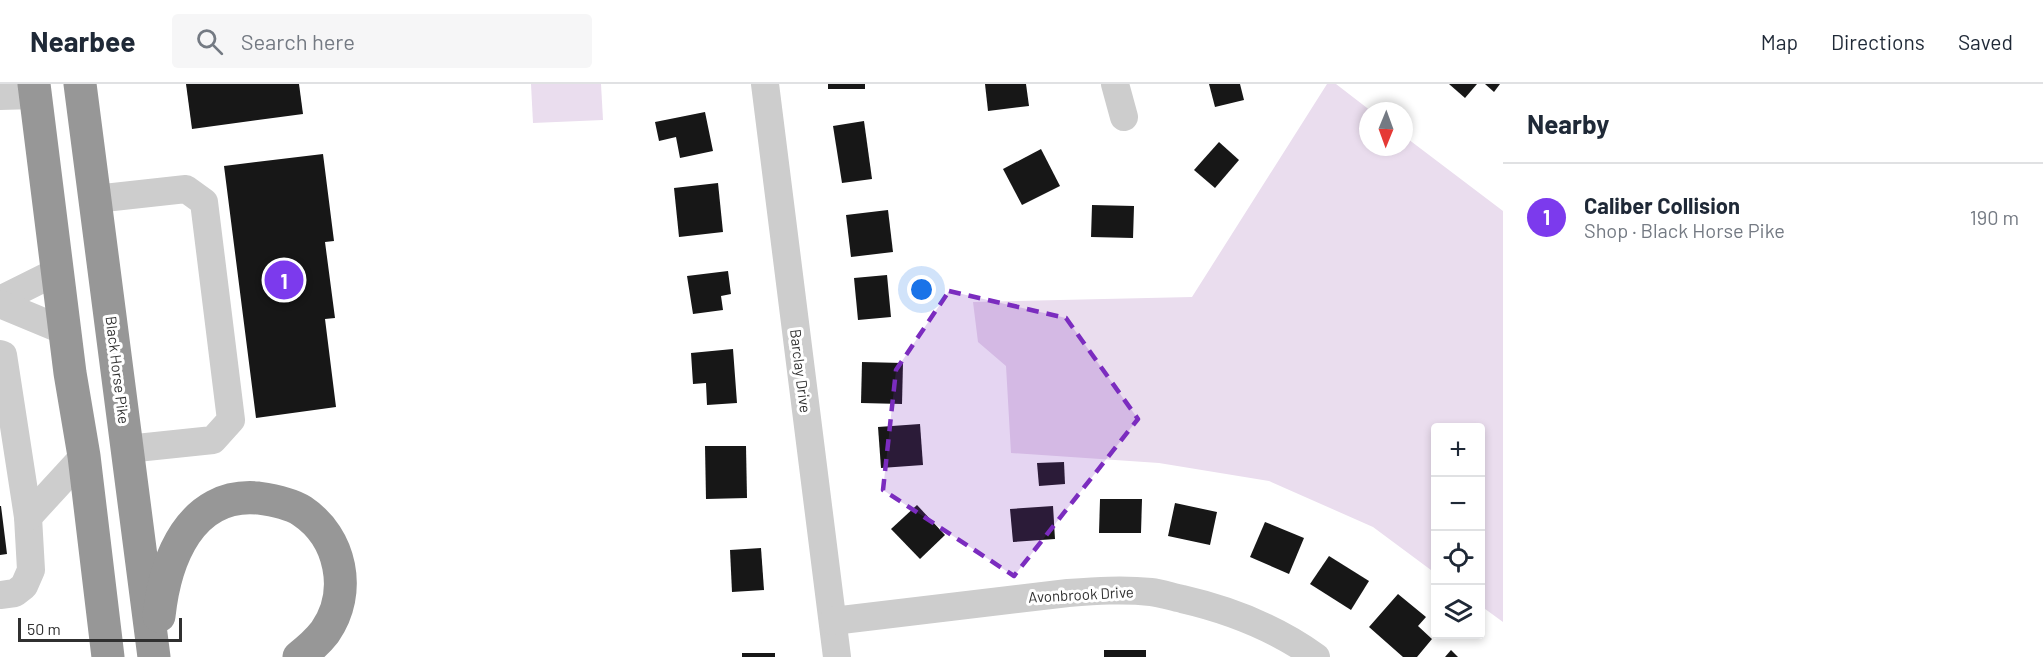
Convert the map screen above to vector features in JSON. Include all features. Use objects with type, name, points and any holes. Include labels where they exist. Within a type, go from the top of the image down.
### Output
[{"type":"highway","name":"Black Horse Pike","points":[[80,84],[155,657]]},
{"type":"highway","points":[[35,89],[65,331],[84,456],[108,657]]},
{"type":"highway","points":[[155,657],[161,598],[166,574],[191,524],[219,503],[248,497],[278,502],[300,509],[312,518],[328,537],[339,563],[340,588],[333,617],[325,633],[299,657]]},
{"type":"street","name":"Barclay Drive","points":[[765,84],[837,657]]},
{"type":"street","points":[[1115,84],[1124,117]]},
{"type":"street","points":[[0,96],[35,89]]},
{"type":"street","points":[[95,199],[186,189],[204,202],[231,420],[213,440],[128,449]]},
{"type":"street","points":[[0,302],[58,271]]},
{"type":"street","points":[[0,302],[65,331]]},
{"type":"street","points":[[0,595],[15,593],[24,586],[31,570],[28,516],[8,439],[1,347]]},
{"type":"street","points":[[28,516],[84,456]]},
{"type":"street","name":"Avonbrook Drive","points":[[833,621],[1077,592],[1153,592],[1215,606],[1283,636],[1316,657]]},
{"type":"highlighted area","points":[[949,291],[1066,318],[1138,419],[1014,576],[883,490],[896,370]]},
{"type":"shaded area","points":[[531,84],[601,84],[603,120],[533,123]]},
{"type":"shaded area","points":[[1327,84],[1336,84],[1359,102],[1359,156],[1413,156],[1413,143],[1503,211],[1503,622],[1485,609],[1485,423],[1431,423],[1431,570],[1373,527],[1269,481],[1159,463],[1011,453],[1006,366],[978,342],[973,302],[1192,297]]},
{"type":"building","points":[[186,84],[299,84],[303,114],[192,129]]},
{"type":"building","points":[[828,84],[865,84],[865,89],[828,89]]},
{"type":"building","points":[[985,84],[1026,84],[1029,106],[988,111]]},
{"type":"building","points":[[1209,84],[1240,84],[1244,100],[1215,107]]},
{"type":"building","points":[[1449,84],[1477,84],[1465,98]]},
{"type":"building","points":[[1485,84],[1500,84],[1494,92]]},
{"type":"building","points":[[705,112],[713,151],[680,158],[676,137],[659,141],[655,122]]},
{"type":"building","points":[[864,121],[872,179],[842,183],[833,126]]},
{"type":"building","points":[[1219,142],[1239,160],[1215,188],[1194,170]]},
{"type":"building","points":[[1041,149],[1060,186],[1022,205],[1003,169]]},
{"type":"building","points":[[323,154],[334,241],[325,242],[335,318],[325,319],[336,407],[256,418],[224,166]]},
{"type":"building","points":[[718,183],[723,232],[679,237],[674,188]]},
{"type":"building","points":[[1092,205],[1134,206],[1133,238],[1091,237]]},
{"type":"building","points":[[888,210],[893,252],[851,257],[846,215]]},
{"type":"building","points":[[728,271],[731,294],[721,296],[723,310],[693,314],[687,276]]},
{"type":"building","points":[[887,275],[891,317],[858,320],[854,278]]},
{"type":"building","points":[[733,349],[737,403],[707,405],[706,383],[693,384],[691,353]]},
{"type":"building","points":[[862,362],[903,363],[902,404],[861,403]]},
{"type":"building","points":[[920,424],[923,465],[881,468],[878,427]]},
{"type":"building","points":[[705,446],[746,446],[747,498],[706,499]]},
{"type":"building","points":[[1064,462],[1065,484],[1039,486],[1037,463]]},
{"type":"building","points":[[1100,499],[1142,499],[1141,533],[1099,533]]},
{"type":"building","points":[[1175,503],[1217,512],[1210,545],[1168,536]]},
{"type":"building","points":[[917,505],[945,535],[920,559],[891,529]]},
{"type":"building","points":[[0,506],[7,554],[0,555]]},
{"type":"building","points":[[1053,506],[1055,539],[1013,542],[1010,509]]},
{"type":"building","points":[[1265,522],[1304,538],[1289,574],[1250,557]]},
{"type":"building","points":[[761,548],[764,590],[732,592],[730,550]]},
{"type":"building","points":[[1329,556],[1369,581],[1351,610],[1310,584]]},
{"type":"building","points":[[1398,594],[1426,617],[1418,626],[1432,639],[1417,657],[1403,657],[1369,627]]},
{"type":"building","points":[[1104,650],[1146,650],[1146,657],[1104,657]]},
{"type":"building","points":[[1451,650],[1458,657],[1445,657]]},
{"type":"building","points":[[742,653],[775,653],[775,657],[742,657]]},
{"type":"place","name":"Caliber Collision","points":[[284,280]]}]
